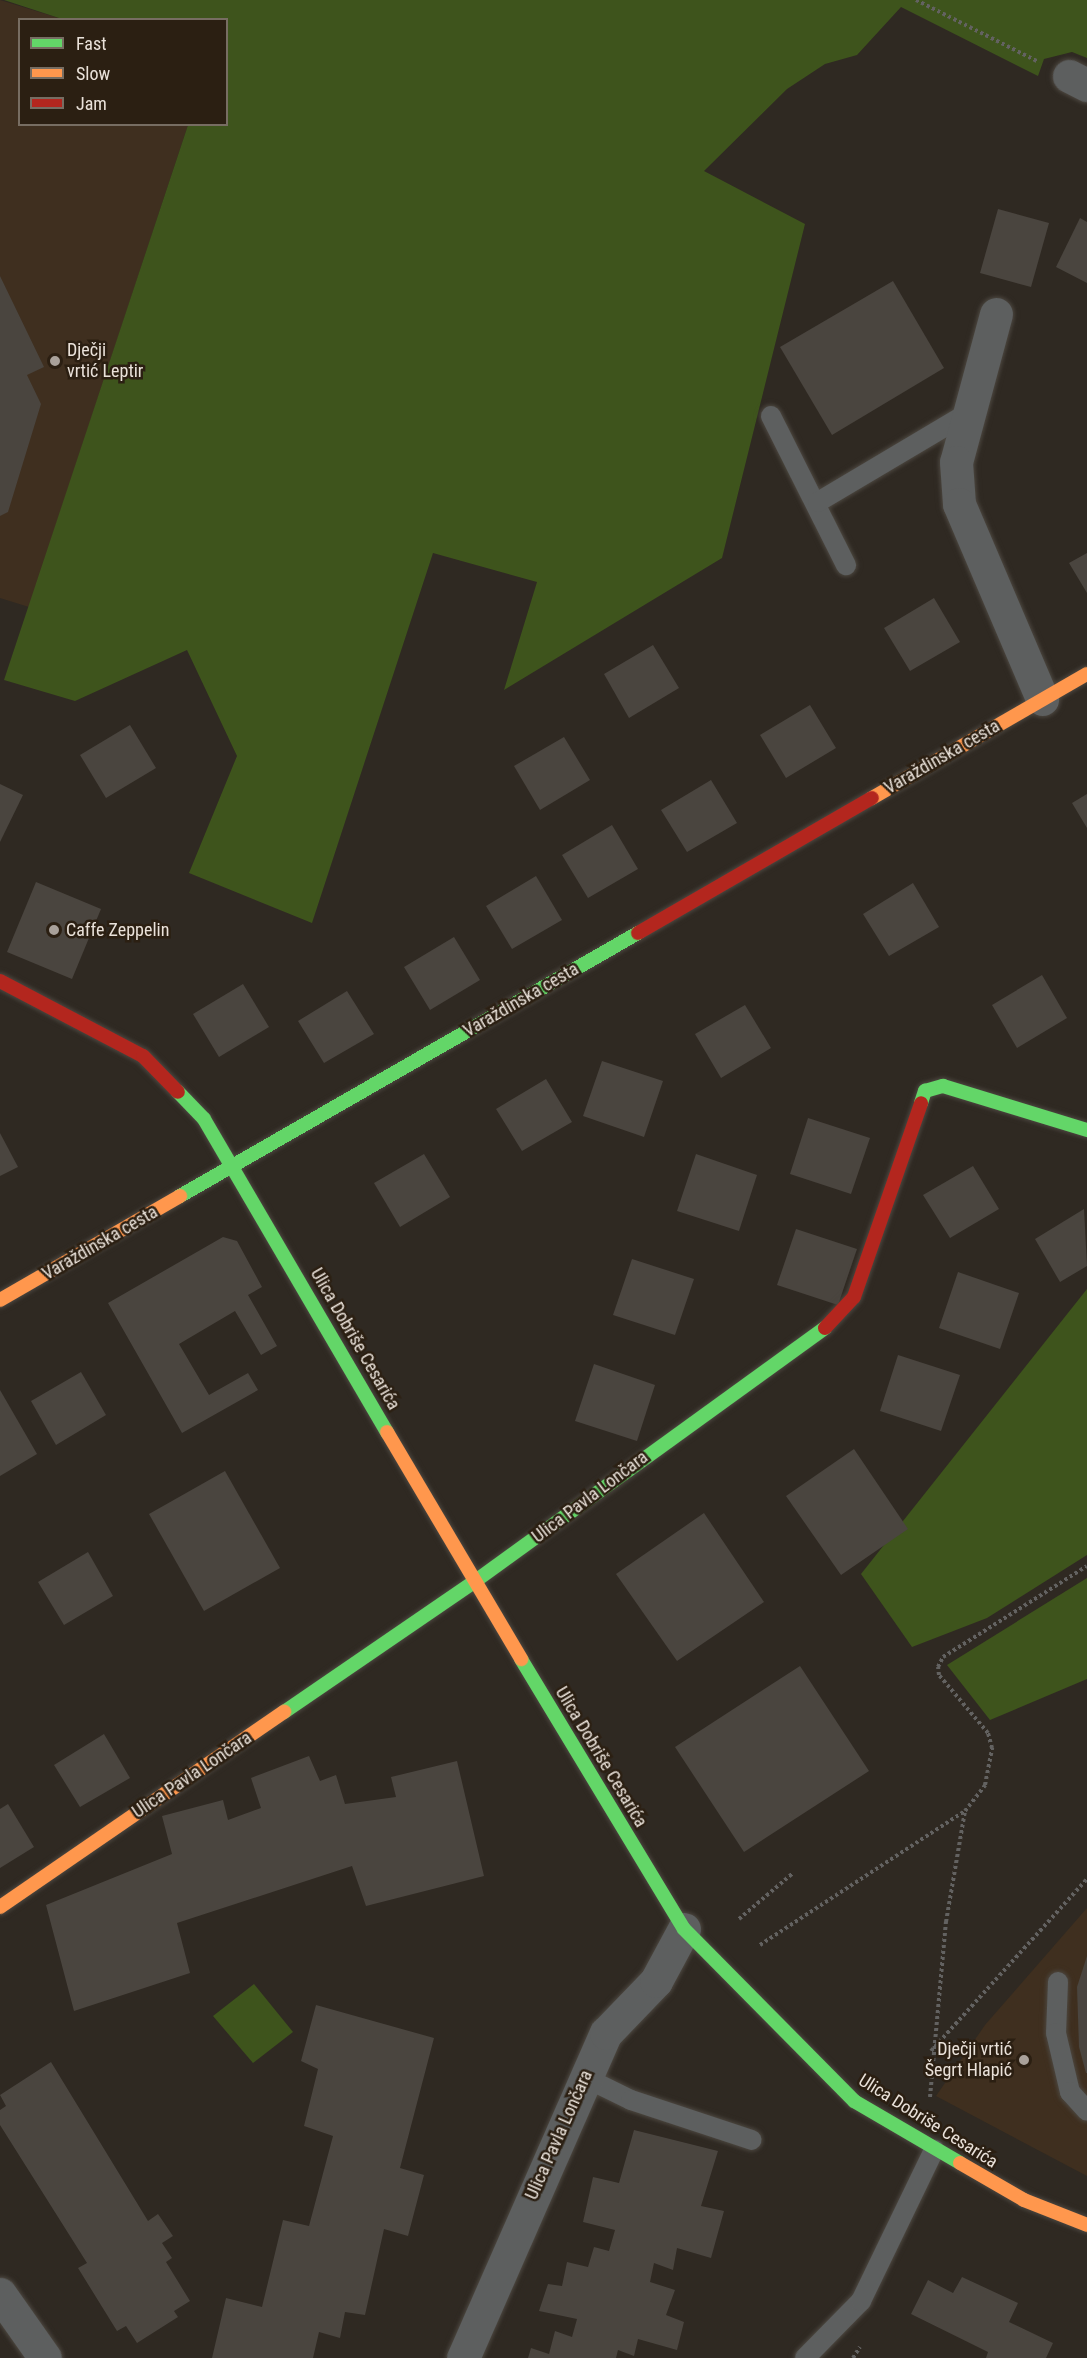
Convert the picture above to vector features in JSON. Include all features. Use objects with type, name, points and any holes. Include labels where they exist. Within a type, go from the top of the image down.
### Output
[{"type":"street","points":[[996,314],[956,462],[959,504],[1042,699]]},
{"type":"street","name":"Varaždinska cesta","points":[[0,1300],[1087,674]]},
{"type":"street","name":"Ulica Dobriše Cesarića","points":[[0,981],[143,1056],[204,1119],[234,1166],[474,1582],[684,1929],[854,2101],[934,2150],[1024,2200],[1087,2225]]},
{"type":"street","name":"Ulica Pavla Lončara","points":[[0,1907],[474,1582],[838,1319],[854,1297],[926,1091],[943,1086],[1087,1130]]},
{"type":"street","name":"Ulica Pavla Lončara","points":[[463,2358],[584,2077],[606,2033],[656,1981],[684,1929]]},
{"type":"street","points":[[0,2294],[45,2358]]},
{"type":"lane","points":[[818,502],[968,413]]},
{"type":"lane","points":[[771,416],[818,502],[846,565]]},
{"type":"lane","points":[[1058,1982],[1056,2033],[1067,2083],[1070,2092],[1087,2111]]},
{"type":"lane","points":[[584,2077],[631,2100],[752,2140]]},
{"type":"lane","points":[[805,2358],[861,2301],[934,2150]]},
{"type":"path","points":[[916,0],[1078,81]]},
{"type":"path","points":[[760,1945],[965,1811],[985,1785],[992,1748],[988,1733],[939,1675],[938,1667],[943,1657],[1087,1566]]},
{"type":"path","points":[[930,2097],[930,2052],[965,1811]]},
{"type":"path","points":[[739,1919],[793,1873]]},
{"type":"path","points":[[930,2052],[1087,1879]]},
{"type":"shaded area","name":"Dječji vrtić Leptir","points":[[0,0],[59,18],[18,18],[18,126],[188,126],[29,607],[0,598]]},
{"type":"shaded area","name":"Dječji vrtić Šegrt Hlapić","points":[[1087,1908],[1087,2176],[936,2096],[985,2025]]},
{"type":"green space","points":[[4,0],[1087,0],[1087,58],[1072,52],[1044,59],[1038,76],[901,7],[857,55],[825,64],[787,89],[704,171],[805,224],[722,558],[504,690],[537,582],[433,553],[312,923],[189,873],[237,756],[187,650],[75,701],[4,680],[188,126],[228,126],[228,18],[59,18]]},
{"type":"green space","points":[[1087,1289],[1087,1555],[987,1618],[912,1647],[861,1574]]},
{"type":"green space","points":[[1087,1578],[1087,1679],[990,1720],[947,1665]]},
{"type":"green space","points":[[254,1984],[293,2032],[253,2063],[213,2016]]},
{"type":"building","points":[[998,209],[1049,223],[1031,287],[980,273]]},
{"type":"building","points":[[1080,218],[1087,222],[1087,283],[1056,267]]},
{"type":"building","points":[[0,276],[44,367],[27,375],[41,404],[8,512],[0,516]]},
{"type":"building","points":[[893,281],[944,368],[832,435],[780,347]]},
{"type":"building","points":[[1087,553],[1087,593],[1069,563]]},
{"type":"building","points":[[934,598],[960,642],[910,671],[884,628]]},
{"type":"building","points":[[653,645],[679,688],[629,718],[604,674]]},
{"type":"building","points":[[810,705],[836,748],[786,778],[760,735]]},
{"type":"building","points":[[130,725],[156,768],[106,798],[80,755]]},
{"type":"building","points":[[564,737],[590,780],[540,810],[514,766]]},
{"type":"building","points":[[711,780],[737,823],[687,852],[661,810]]},
{"type":"building","points":[[0,784],[23,795],[0,842]]},
{"type":"building","points":[[1087,794],[1087,828],[1072,803]]},
{"type":"building","points":[[612,825],[638,869],[588,898],[562,855]]},
{"type":"building","points":[[536,876],[562,920],[512,949],[486,906]]},
{"type":"building","name":"Caffe Zeppelin","points":[[36,882],[101,909],[72,979],[7,952]]},
{"type":"building","points":[[913,883],[939,927],[889,956],[863,914]]},
{"type":"building","points":[[454,937],[480,980],[430,1010],[404,967]]},
{"type":"building","points":[[1042,975],[1067,1018],[1017,1048],[992,1005]]},
{"type":"building","points":[[243,984],[269,1027],[219,1057],[193,1014]]},
{"type":"building","points":[[347,991],[374,1034],[324,1063],[298,1021]]},
{"type":"building","points":[[745,1005],[771,1048],[721,1078],[695,1034]]},
{"type":"building","points":[[602,1061],[663,1081],[644,1137],[583,1116]]},
{"type":"building","points":[[546,1079],[572,1122],[522,1151],[496,1109]]},
{"type":"building","points":[[808,1118],[870,1138],[851,1194],[790,1174]]},
{"type":"building","points":[[0,1133],[18,1167],[0,1176]]},
{"type":"building","points":[[424,1154],[450,1197],[400,1227],[374,1183]]},
{"type":"building","points":[[696,1154],[757,1175],[739,1231],[677,1211]]},
{"type":"building","points":[[973,1166],[999,1209],[950,1238],[923,1195]]},
{"type":"building","points":[[1084,1209],[1087,1266],[1060,1282],[1035,1239]]},
{"type":"building","points":[[796,1229],[857,1249],[838,1305],[777,1285]]},
{"type":"building","points":[[223,1237],[237,1241],[262,1287],[248,1295],[277,1346],[261,1355],[235,1311],[179,1344],[209,1395],[248,1373],[258,1390],[182,1433],[108,1303]]},
{"type":"building","points":[[632,1259],[694,1279],[675,1335],[613,1315]]},
{"type":"building","points":[[958,1272],[1019,1293],[1000,1349],[939,1328]]},
{"type":"building","points":[[898,1355],[960,1375],[941,1431],[880,1411]]},
{"type":"building","points":[[594,1364],[655,1385],[637,1441],[575,1421]]},
{"type":"building","points":[[81,1372],[106,1415],[56,1445],[31,1401]]},
{"type":"building","points":[[0,1390],[37,1454],[0,1476]]},
{"type":"building","points":[[854,1449],[908,1529],[841,1575],[786,1496]]},
{"type":"building","points":[[225,1471],[280,1568],[204,1611],[149,1514]]},
{"type":"building","points":[[704,1513],[764,1602],[677,1661],[616,1574]]},
{"type":"building","points":[[88,1552],[113,1596],[64,1625],[38,1582]]},
{"type":"building","points":[[800,1666],[869,1771],[744,1852],[675,1747]]},
{"type":"building","points":[[104,1734],[130,1778],[80,1807],[54,1765]]},
{"type":"building","points":[[309,1756],[320,1781],[336,1775],[345,1804],[396,1797],[391,1777],[457,1761],[484,1876],[366,1906],[352,1866],[177,1923],[190,1973],[74,2011],[46,1905],[172,1854],[162,1816],[223,1800],[228,1820],[261,1808],[251,1778]]},
{"type":"building","points":[[8,1804],[34,1847],[0,1868],[0,1809]]},
{"type":"building","points":[[1087,1956],[1086,2073],[1079,2047],[1077,1987]]},
{"type":"building","points":[[316,2005],[434,2038],[400,2168],[424,2175],[408,2236],[384,2229],[365,2315],[345,2312],[340,2338],[319,2332],[313,2358],[212,2358],[226,2298],[262,2307],[283,2220],[309,2226],[333,2136],[304,2126],[318,2069],[301,2061]]},
{"type":"building","points":[[51,2062],[148,2221],[158,2214],[173,2236],[162,2243],[172,2258],[166,2262],[190,2301],[174,2311],[178,2317],[137,2343],[126,2326],[117,2331],[78,2268],[87,2263],[0,2125],[0,2110],[6,2106],[0,2095]]},
{"type":"building","points":[[634,2130],[718,2151],[701,2206],[724,2211],[711,2258],[677,2248],[673,2270],[654,2263],[650,2282],[675,2290],[666,2315],[684,2322],[677,2350],[638,2339],[634,2356],[618,2350],[616,2358],[528,2358],[531,2348],[549,2354],[555,2331],[572,2337],[577,2319],[539,2311],[548,2284],[562,2286],[567,2262],[588,2267],[594,2247],[609,2251],[615,2230],[583,2222],[593,2177],[619,2183]]},
{"type":"building","points":[[962,2277],[1018,2303],[1009,2322],[1053,2343],[1046,2358],[986,2358],[988,2352],[911,2314],[928,2280],[953,2293]]},
{"type":"traffic: fast","points":[[180,1196],[638,933]]},
{"type":"traffic: fast","points":[[921,1103],[925,1091],[943,1086],[1087,1130]]},
{"type":"traffic: fast","points":[[178,1092],[204,1119],[387,1432]]},
{"type":"traffic: fast","points":[[284,1712],[474,1582],[825,1328]]},
{"type":"traffic: fast","points":[[521,1659],[684,1929],[854,2101],[960,2163]]},
{"type":"traffic: slow","points":[[872,798],[1087,674]]},
{"type":"traffic: slow","points":[[0,1300],[180,1196]]},
{"type":"traffic: slow","points":[[387,1432],[521,1659]]},
{"type":"traffic: slow","points":[[0,1907],[284,1712]]},
{"type":"traffic: slow","points":[[960,2163],[1024,2200],[1087,2225]]},
{"type":"traffic: jam","points":[[638,933],[872,798]]},
{"type":"traffic: jam","points":[[0,981],[143,1056],[178,1092]]},
{"type":"traffic: jam","points":[[825,1328],[854,1297],[921,1103]]},
{"type":"place","name":"Dječji vrtić Leptir","points":[[55,361]]},
{"type":"place","name":"Caffe Zeppelin","points":[[54,930]]},
{"type":"place","name":"Dječji vrtić Šegrt Hlapić","points":[[1024,2060]]}]
